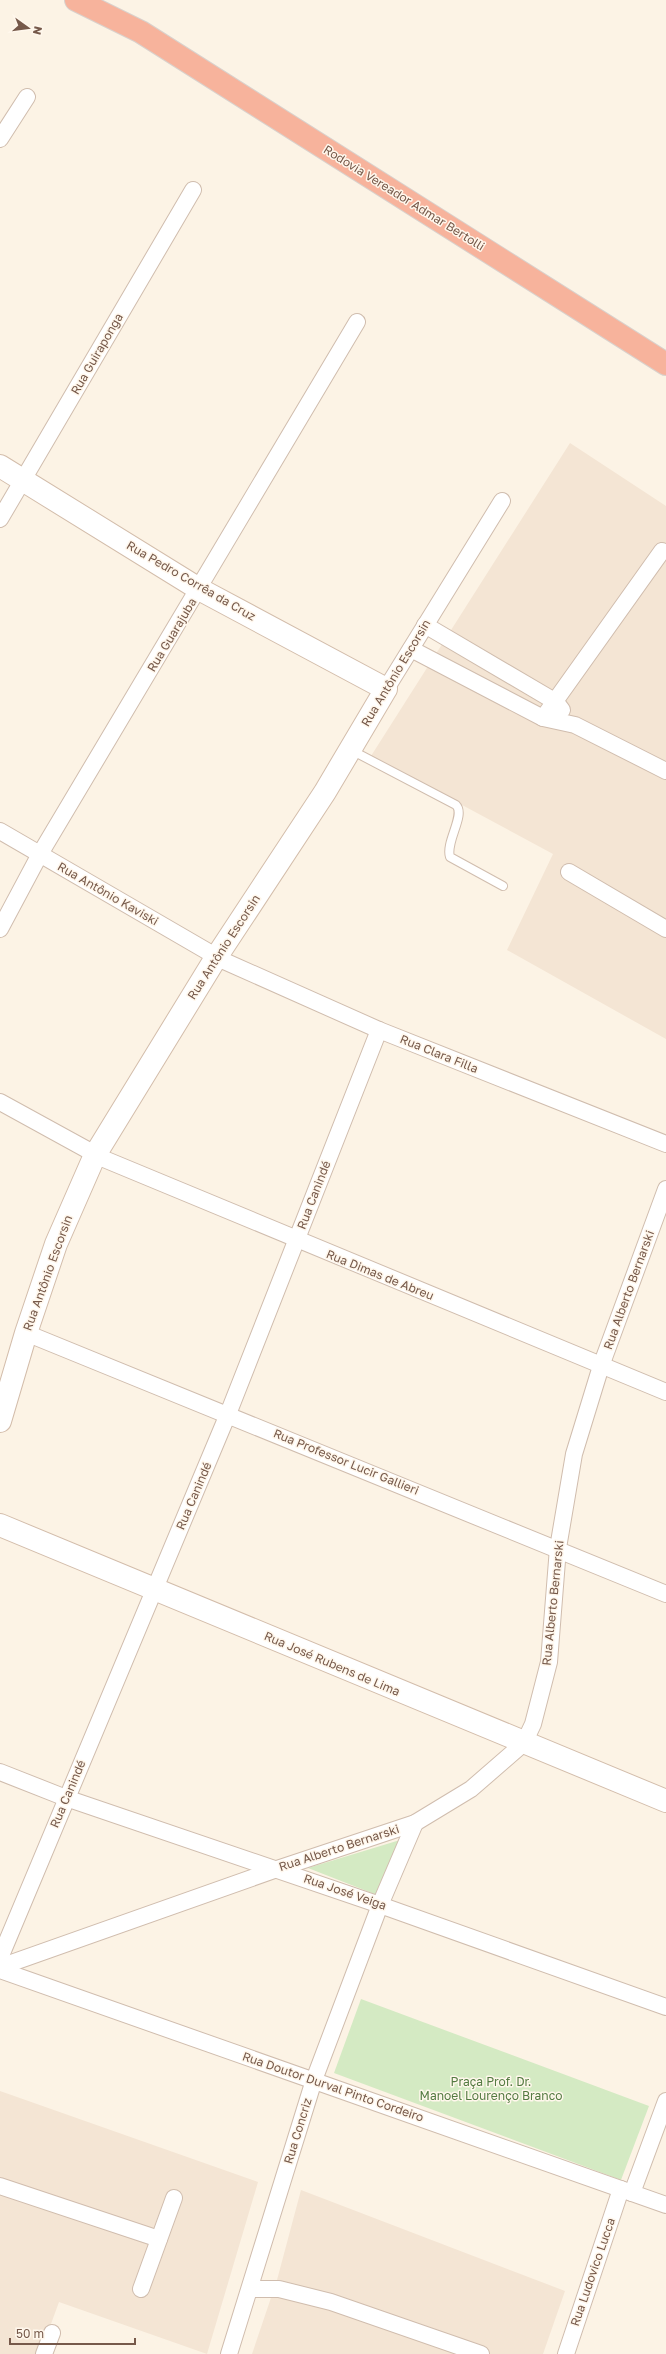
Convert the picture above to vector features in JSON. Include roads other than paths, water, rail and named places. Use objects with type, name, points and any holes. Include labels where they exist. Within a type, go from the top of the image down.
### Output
[{"type":"highway","name":"Rodovia Vereador Admar Bertolli","points":[[76,0],[141,32],[666,364]]},
{"type":"highway","name":"Rodovia Vereador Admar Bertolli","points":[[106,0],[141,32]]},
{"type":"street","points":[[0,139],[27,97]]},
{"type":"street","name":"Rua Guiraponga","points":[[0,519],[193,190]]},
{"type":"street","name":"Rua Guarajuba","points":[[0,929],[40,854],[357,322]]},
{"type":"street","name":"Rua Pedro Corrêa da Cruz","points":[[0,466],[199,589],[386,689]]},
{"type":"street","name":"Rua Antônio Escorsin","points":[[0,1420],[26,1334],[56,1244],[95,1155],[217,956],[325,792],[386,689],[502,501]]},
{"type":"street","points":[[543,718],[556,702],[662,551]]},
{"type":"street","points":[[425,626],[556,702],[575,725]]},
{"type":"street","points":[[411,649],[543,718],[575,725],[666,771]]},
{"type":"street","points":[[474,682],[486,662]]},
{"type":"street","name":"Rua Antônio Kaviski","points":[[0,831],[217,956]]},
{"type":"street","points":[[569,872],[666,929]]},
{"type":"street","name":"Rua Clara Filla","points":[[217,956],[379,1030],[666,1144]]},
{"type":"street","name":"Rua Canindé","points":[[0,1958],[228,1414],[379,1030]]},
{"type":"street","name":"Rua Dimas de Abreu","points":[[0,1102],[95,1155],[296,1240],[666,1392]]},
{"type":"street","name":"Rua Alberto Bernarski","points":[[0,1967],[277,1869],[415,1823],[471,1789],[524,1743],[533,1724],[549,1662],[558,1548],[574,1454],[601,1366],[666,1189]]},
{"type":"street","name":"Rua Professor Lucir Gallieri","points":[[26,1334],[558,1548],[666,1594]]},
{"type":"street","name":"Rua José Rubens de Lima","points":[[0,1525],[666,1801]]},
{"type":"street","name":"Rua José Veiga","points":[[0,1772],[66,1798],[277,1869],[666,2007]]},
{"type":"street","name":"Rua Concriz","points":[[229,2354],[314,2080],[380,1905],[415,1823]]},
{"type":"street","name":"Rua Doutor Durval Pinto Cordeiro","points":[[0,1970],[666,2204]]},
{"type":"street","name":"Rua Ludovico Lucca","points":[[566,2354],[626,2191],[666,2101]]},
{"type":"street","points":[[0,2186],[159,2239]]},
{"type":"street","points":[[141,2289],[174,2198]]},
{"type":"street","points":[[250,2289],[279,2289],[331,2302],[481,2354]]},
{"type":"street","points":[[44,2354],[52,2333]]},
{"type":"lane","points":[[350,750],[456,805],[459,812],[448,850],[450,857],[503,886]]},
{"type":"park label","name":"Praça Prof. Dr. Manoel Lourenço Branco","points":[[491,2089]]}]
